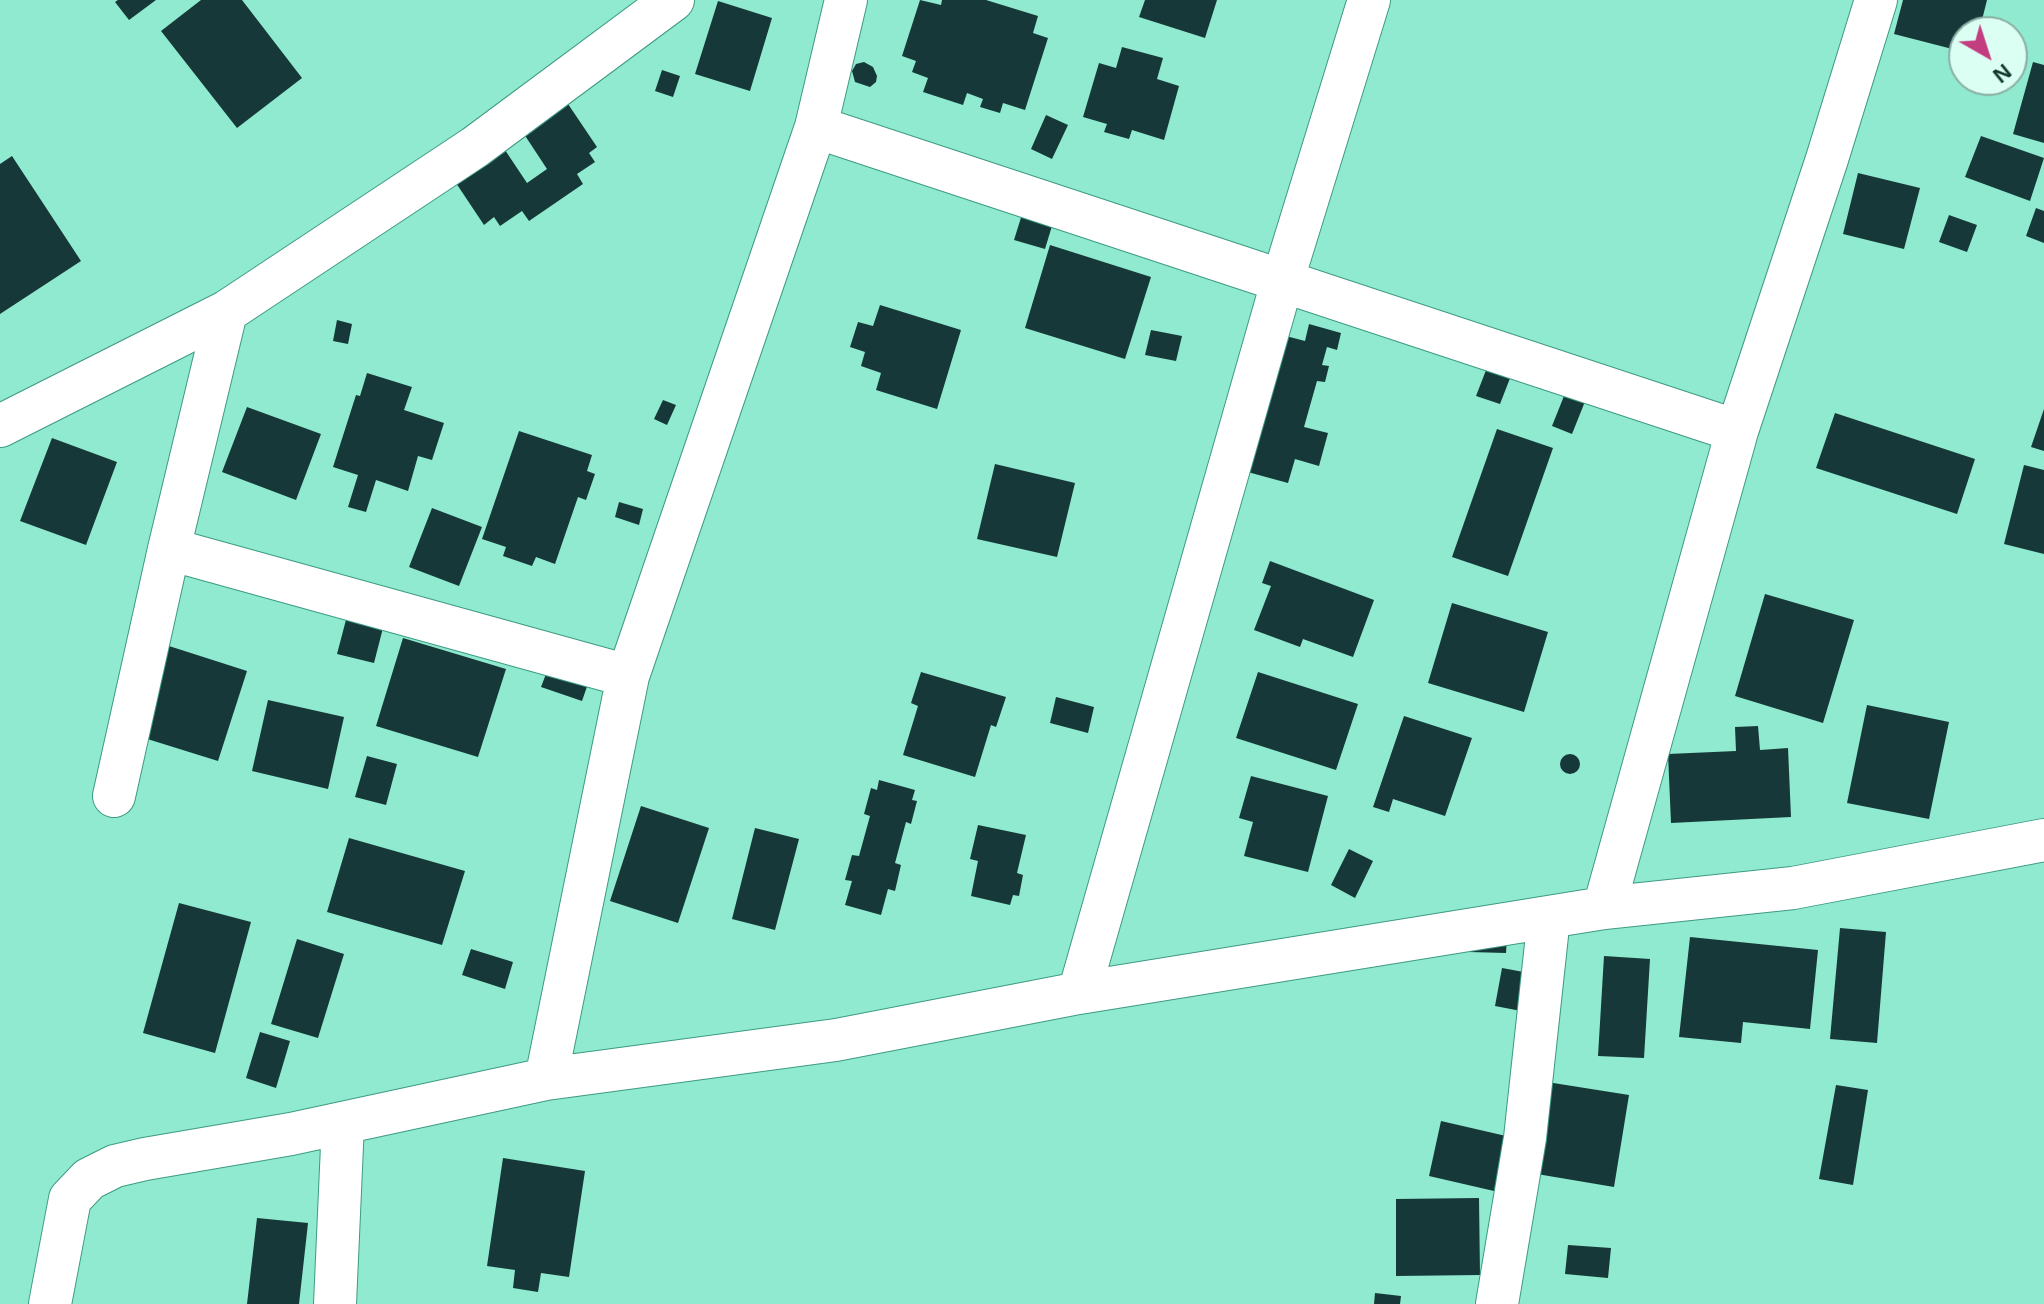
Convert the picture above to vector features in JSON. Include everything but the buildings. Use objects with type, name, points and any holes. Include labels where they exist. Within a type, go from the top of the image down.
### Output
[{"type":"street","points":[[0,426],[226,312],[475,147],[673,0]]},
{"type":"street","points":[[546,1079],[628,676],[816,127],[846,0]]},
{"type":"street","points":[[1079,993],[1283,279],[1369,0]]},
{"type":"street","points":[[1604,908],[1737,431],[1876,0]]},
{"type":"street","points":[[816,127],[1737,431]]},
{"type":"street","points":[[114,796],[226,312]]},
{"type":"street","points":[[169,549],[628,676]]},
{"type":"street","points":[[50,1304],[70,1199],[89,1179],[115,1166],[145,1159],[343,1123],[546,1079],[836,1040],[1079,993],[1604,908],[1793,888],[2044,840]]},
{"type":"street","points":[[1497,1304],[1525,1138],[1549,917]]},
{"type":"street","points":[[335,1304],[343,1123]]}]
